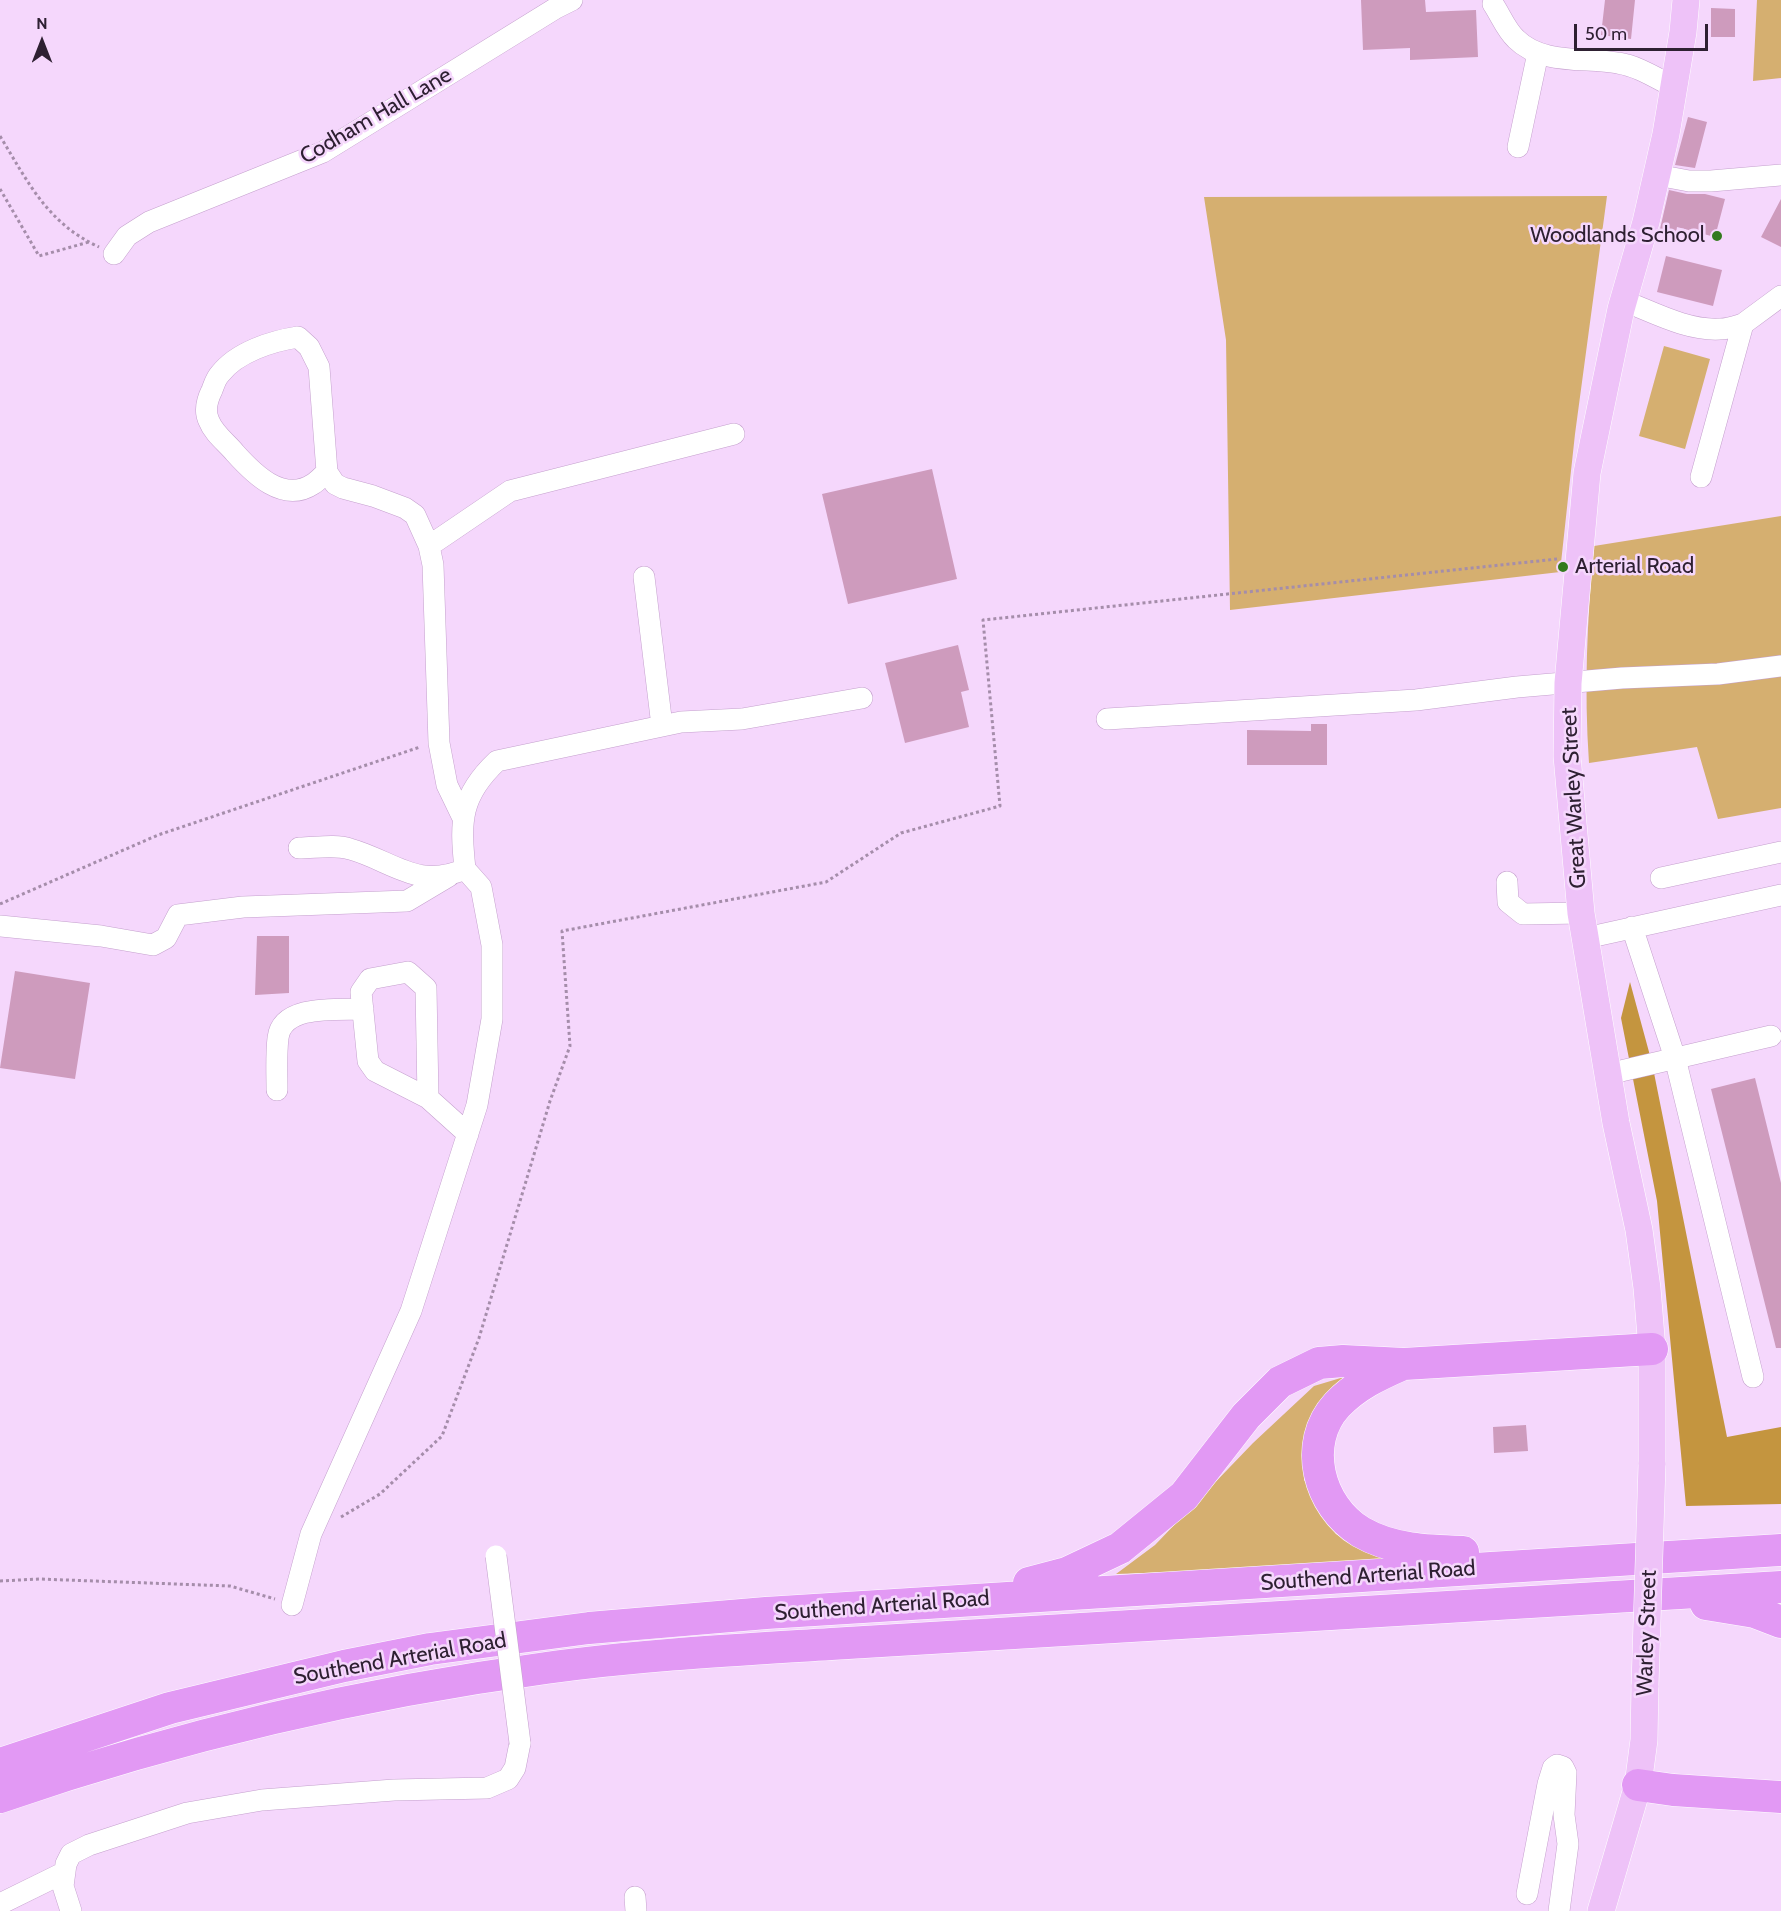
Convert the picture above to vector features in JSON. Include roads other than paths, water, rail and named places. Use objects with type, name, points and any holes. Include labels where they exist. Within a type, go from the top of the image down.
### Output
[{"type":"highway","points":[[898,1605],[1039,1581],[1067,1573],[1120,1548],[1184,1496],[1246,1416],[1280,1382],[1319,1363],[1343,1361],[1404,1364],[1652,1349]]},
{"type":"highway","points":[[1404,1364],[1370,1378],[1359,1386],[1336,1406],[1322,1430],[1317,1453],[1319,1477],[1328,1499],[1360,1532],[1392,1545],[1425,1551],[1508,1553],[1592,1549],[1774,1550]]},
{"type":"highway","name":"Southend Arterial Road","points":[[0,1764],[170,1708],[344,1666],[430,1649],[589,1628],[766,1613],[1774,1550]]},
{"type":"highway","name":"Southend Arterial Road","points":[[0,1797],[124,1756],[321,1706],[404,1690],[548,1668],[688,1653],[1781,1587]]},
{"type":"highway","points":[[1497,1604],[1682,1600],[1755,1612],[1781,1622]]},
{"type":"highway","points":[[0,1742],[172,1689],[229,1678],[344,1666]]},
{"type":"highway","points":[[0,1819],[132,1773],[404,1690]]},
{"type":"highway","points":[[1749,1794],[1781,1777]]},
{"type":"highway","points":[[1638,1785],[1673,1790],[1781,1797]]},
{"type":"main road","name":"Great Warley Street","points":[[1652,1349],[1639,1230],[1616,1123],[1583,926],[1567,756],[1568,683],[1587,473],[1624,301],[1657,175],[1674,87],[1686,0]]},
{"type":"main road","name":"Warley Street","points":[[1600,1911],[1638,1785],[1644,1740],[1652,1465],[1652,1349]]},
{"type":"street","name":"Codham Hall Lane","points":[[114,254],[127,236],[149,222],[324,152],[572,0]]},
{"type":"street","points":[[1493,4],[1515,39],[1538,53],[1619,63],[1648,73],[1674,87]]},
{"type":"street","points":[[1518,147],[1538,53]]},
{"type":"street","points":[[1657,175],[1689,181],[1711,182],[1781,175]]},
{"type":"street","points":[[1624,301],[1672,320],[1701,328],[1722,330],[1743,324],[1781,296]]},
{"type":"street","points":[[1701,477],[1743,324]]},
{"type":"street","points":[[327,472],[312,485],[301,489],[286,490],[269,485],[245,464],[209,423],[207,404],[220,374],[236,360],[278,340],[298,337],[309,347],[319,367],[327,472],[334,484],[373,496],[415,514],[429,546],[433,565],[439,743],[447,785],[462,816]]},
{"type":"street","points":[[429,546],[510,491],[734,434]]},
{"type":"street","points":[[644,577],[662,726]]},
{"type":"street","points":[[1107,719],[1416,700],[1568,683],[1718,674],[1781,666]]},
{"type":"street","points":[[458,872],[462,816],[483,774],[497,761],[681,722],[742,719],[862,698]]},
{"type":"street","points":[[292,1605],[311,1534],[411,1311],[477,1105],[492,1019],[492,945],[481,887],[458,872],[413,875],[348,848],[299,848]]},
{"type":"street","points":[[1661,878],[1781,852]]},
{"type":"street","points":[[0,926],[131,940],[153,945],[166,938],[178,915],[243,908],[407,901],[458,872]]},
{"type":"street","points":[[1507,882],[1508,902],[1523,914],[1583,926],[1632,927],[1781,895]]},
{"type":"street","points":[[1632,927],[1675,1058],[1753,1377]]},
{"type":"street","points":[[428,1098],[426,988],[408,972],[370,979],[361,992],[368,1061],[375,1071],[428,1098],[468,1134]]},
{"type":"street","points":[[277,1090],[278,1037],[286,1021],[312,1011],[363,1009]]},
{"type":"street","points":[[1608,1074],[1771,1036]]},
{"type":"street","points":[[72,1911],[63,1886],[66,1864],[71,1854],[89,1845],[188,1813],[273,1799],[394,1790],[487,1788],[508,1779],[514,1768],[520,1743],[496,1556]]},
{"type":"street","points":[[1527,1894],[1550,1774],[1557,1765],[1563,1767],[1566,1773],[1564,1815],[1568,1844],[1559,1911]]},
{"type":"street","points":[[0,1904],[65,1872]]},
{"type":"place","name":"Woodlands School","points":[[1717,236]]},
{"type":"place","name":"Arterial Road","points":[[1563,567]]}]
